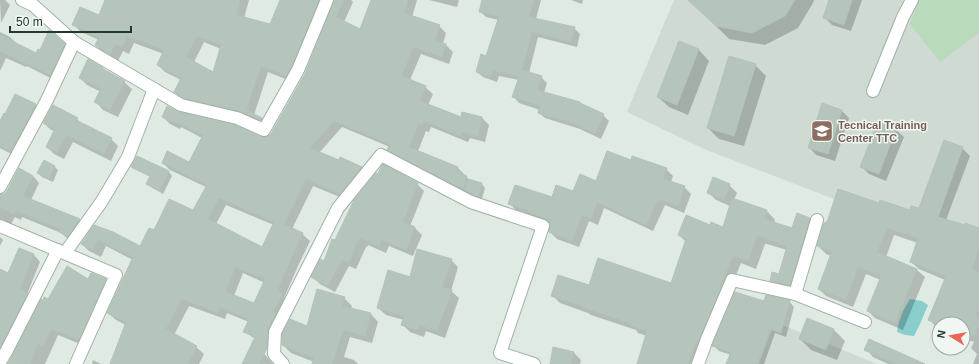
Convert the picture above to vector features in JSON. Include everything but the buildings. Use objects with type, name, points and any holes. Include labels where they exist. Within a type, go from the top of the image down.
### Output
[{"type":"street","points":[[22,0],[33,5],[74,42],[181,105],[237,118],[264,130],[298,70],[327,0]]},
{"type":"street","points":[[874,91],[903,18],[912,0]]},
{"type":"street","points":[[0,187],[47,100],[74,42]]},
{"type":"street","points":[[0,362],[62,252],[102,200],[128,157],[154,89]]},
{"type":"street","points":[[283,364],[274,354],[276,332],[338,208],[381,155],[471,202],[544,226],[500,353],[534,364]]},
{"type":"street","points":[[795,294],[817,220]]},
{"type":"street","points":[[0,226],[116,275],[76,364]]},
{"type":"street","points":[[698,364],[732,280],[795,294],[865,322]]},
{"type":"shaded area","name":"Tecnical Training Center TTC","points":[[674,0],[979,0],[979,255],[704,149],[627,112]]},
{"type":"shaded area","points":[[775,322],[877,364],[759,364]]},
{"type":"green space","points":[[919,0],[979,0],[979,33],[940,62],[910,24]]},
{"type":"water","points":[[910,299],[922,301],[928,305],[914,336],[897,332],[905,307]]},
{"type":"place","name":"Tecnical Training Center TTC","points":[[822,131]]}]
